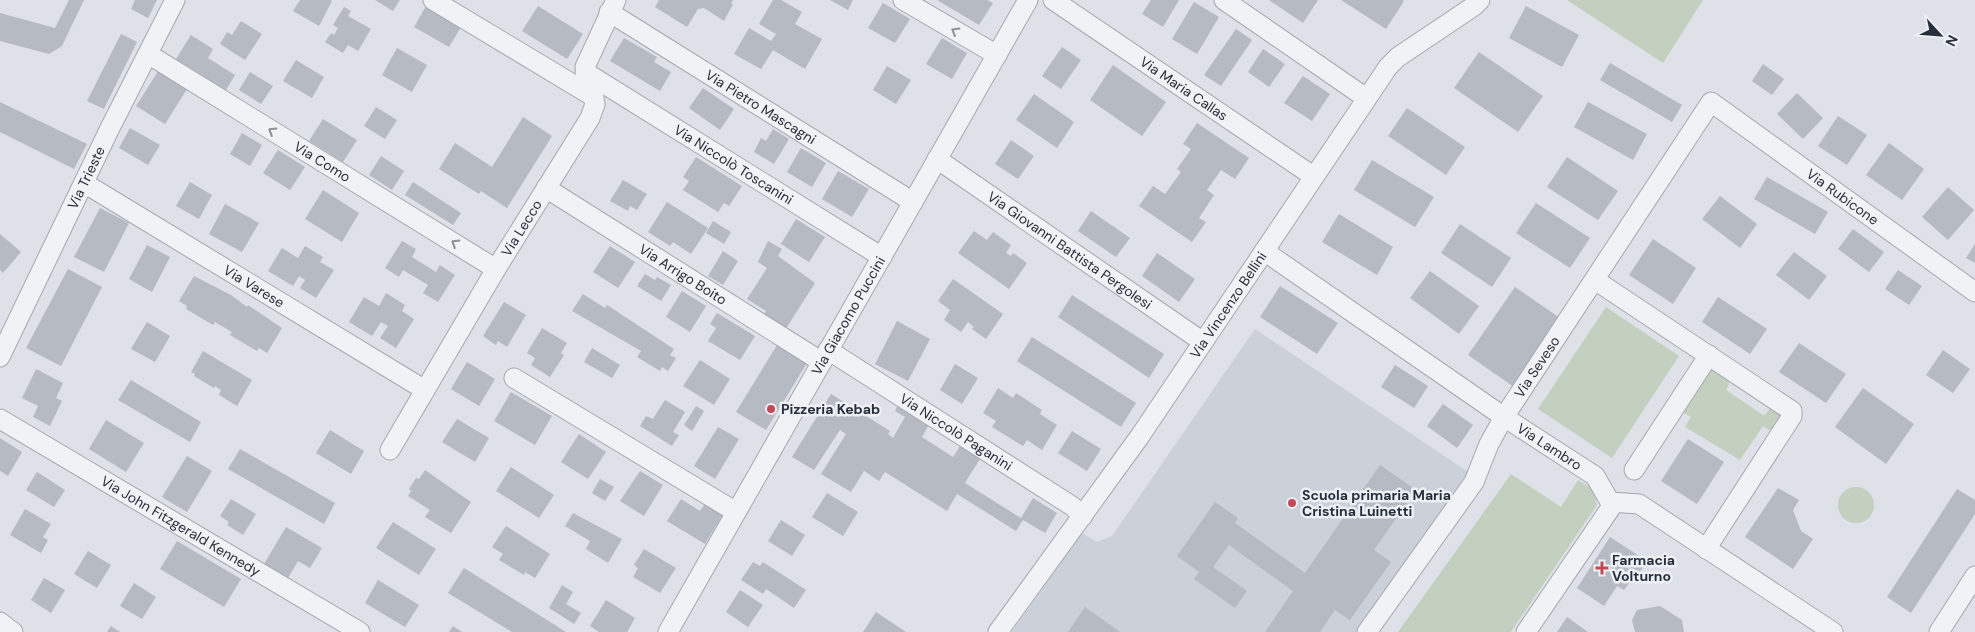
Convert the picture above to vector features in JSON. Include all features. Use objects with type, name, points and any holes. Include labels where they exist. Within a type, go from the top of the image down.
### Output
[{"type":"street","name":"Via Trieste","points":[[0,357],[175,0]]},
{"type":"street","points":[[433,0],[594,96]]},
{"type":"street","points":[[903,0],[997,55]]},
{"type":"street","name":"Via Giacomo Puccini","points":[[668,632],[1028,0]]},
{"type":"street","name":"Via Maria Callas","points":[[1053,0],[1313,176]]},
{"type":"street","points":[[1224,0],[1366,98]]},
{"type":"street","name":"Via Vincenzo Bellini","points":[[998,632],[1083,516],[1203,342],[1366,98],[1398,57],[1474,6],[1480,0]]},
{"type":"street","points":[[594,96],[585,72],[586,63],[612,6]]},
{"type":"street","name":"Via Pietro Mascagni","points":[[612,6],[913,202]]},
{"type":"street","name":"Via Como","points":[[148,54],[496,269]]},
{"type":"street","name":"Via Niccolò Toscanini","points":[[585,72],[882,257]]},
{"type":"street","name":"Via Lecco","points":[[390,450],[496,269],[590,118],[594,96]]},
{"type":"street","name":"Via Seveso","points":[[1367,632],[1474,482],[1489,444],[1504,417],[1596,280],[1711,102]]},
{"type":"street","name":"Via Rubicone","points":[[1711,102],[1975,292]]},
{"type":"street","name":"Via Giovanni Battista Pergolesi","points":[[938,159],[1203,342]]},
{"type":"street","name":"Via Varese","points":[[84,183],[425,390]]},
{"type":"street","name":"Via Arrigo Boito","points":[[546,188],[825,356]]},
{"type":"street","name":"Via Lambro","points":[[1264,250],[1504,417],[1595,476],[1606,498],[1614,504]]},
{"type":"street","points":[[1596,280],[1792,411],[1792,416],[1706,549]]},
{"type":"street","points":[[1634,470],[1709,355]]},
{"type":"street","name":"Via Niccolò Paganini","points":[[825,356],[1050,492],[1083,516]]},
{"type":"street","points":[[514,378],[736,512]]},
{"type":"street","name":"Via John Fitzgerald Kennedy","points":[[0,420],[360,632]]},
{"type":"street","points":[[1526,632],[1614,504],[1639,504],[1834,632]]},
{"type":"street","points":[[1939,632],[1975,576]]},
{"type":"street","points":[[0,622],[13,632]]},
{"type":"shaded area","name":"Scuola primaria Maria Cristina Luinetti","points":[[1255,329],[1471,474],[1359,632],[1012,632],[1082,533],[1097,542],[1112,536]]},
{"type":"green space","points":[[1567,0],[1703,0],[1663,63]]},
{"type":"green space","points":[[1606,307],[1679,356],[1612,458],[1538,409]]},
{"type":"green space","points":[[1715,369],[1728,378],[1729,384],[1726,390],[1763,415],[1770,408],[1782,413],[1782,418],[1775,429],[1769,430],[1763,426],[1740,460],[1685,427],[1691,417],[1683,412],[1693,394],[1711,370]]},
{"type":"green space","points":[[1511,474],[1561,507],[1578,480],[1593,489],[1597,505],[1511,632],[1398,632]]},
{"type":"green space","points":[[1856,487],[1868,493],[1874,505],[1868,517],[1856,523],[1844,517],[1838,505],[1844,493]]},
{"type":"building","points":[[69,0],[84,0],[62,46],[49,54],[0,41],[0,13],[55,28]]},
{"type":"building","points":[[135,0],[157,0],[148,18],[131,9]]},
{"type":"building","points":[[300,0],[332,1],[319,26],[293,11]]},
{"type":"building","points":[[375,0],[400,0],[393,11]]},
{"type":"building","points":[[659,0],[733,0],[731,3],[733,4],[724,21],[704,8],[698,9],[687,27],[655,7]]},
{"type":"building","points":[[773,0],[781,0],[802,12],[795,24],[822,39],[805,69],[773,50],[761,69],[734,54],[749,28],[771,41],[776,34],[759,24]]},
{"type":"building","points":[[830,0],[853,0],[848,10]]},
{"type":"building","points":[[937,0],[987,0],[993,3],[979,25]]},
{"type":"building","points":[[1151,0],[1179,0],[1163,27],[1142,14]]},
{"type":"building","points":[[1269,0],[1318,0],[1303,23]]},
{"type":"building","points":[[1341,0],[1402,0],[1404,1],[1386,29]]},
{"type":"building","points":[[1194,2],[1219,17],[1197,54],[1172,39]]},
{"type":"building","points":[[883,3],[910,19],[895,43],[868,28]]},
{"type":"building","points":[[426,6],[461,27],[449,47],[414,27]]},
{"type":"building","points":[[538,6],[583,34],[567,59],[522,31]]},
{"type":"building","points":[[1526,6],[1579,35],[1562,67],[1509,38]]},
{"type":"building","points":[[344,7],[351,11],[348,16],[371,29],[358,51],[348,45],[343,53],[325,42],[331,33],[334,35],[338,28],[333,25]]},
{"type":"building","points":[[241,21],[262,34],[245,60],[220,44],[227,32],[232,35]]},
{"type":"building","points":[[1236,29],[1252,40],[1221,86],[1204,75]]},
{"type":"building","points":[[121,34],[137,42],[104,109],[87,101]]},
{"type":"building","points":[[191,35],[213,49],[208,58],[235,75],[226,90],[176,59]]},
{"type":"building","points":[[624,38],[657,57],[654,62],[671,72],[660,91],[610,61]]},
{"type":"building","points":[[942,38],[967,53],[952,79],[926,64]]},
{"type":"building","points":[[1062,47],[1081,60],[1061,89],[1042,76]]},
{"type":"building","points":[[397,48],[427,65],[412,92],[382,75]]},
{"type":"building","points":[[1263,49],[1285,64],[1269,87],[1248,72]]},
{"type":"building","points":[[1479,52],[1543,96],[1518,132],[1454,88]]},
{"type":"building","points":[[296,60],[324,77],[312,98],[283,81]]},
{"type":"building","points":[[1610,63],[1682,105],[1672,122],[1600,80]]},
{"type":"building","points":[[1763,64],[1784,79],[1772,95],[1752,81]]},
{"type":"building","points":[[1113,65],[1166,102],[1142,136],[1090,100]]},
{"type":"building","points":[[887,66],[911,80],[896,104],[873,90]]},
{"type":"building","points":[[160,68],[189,86],[165,124],[136,106]]},
{"type":"building","points":[[250,72],[273,86],[261,104],[239,90]]},
{"type":"building","points":[[1303,76],[1330,94],[1312,121],[1284,103]]},
{"type":"building","points":[[703,88],[734,109],[720,130],[689,108]]},
{"type":"building","points":[[1797,93],[1823,118],[1803,139],[1777,114]]},
{"type":"building","points":[[1034,94],[1074,122],[1057,148],[1016,120]]},
{"type":"building","points":[[0,102],[87,144],[74,169],[0,132]]},
{"type":"building","points":[[1588,102],[1647,134],[1633,160],[1574,127]]},
{"type":"building","points":[[376,107],[397,120],[385,139],[364,126]]},
{"type":"building","points":[[1407,108],[1465,147],[1446,175],[1388,136]]},
{"type":"building","points":[[1838,116],[1867,135],[1847,165],[1818,146]]},
{"type":"building","points":[[523,117],[552,136],[507,208],[481,191],[479,194],[439,169],[455,143],[492,167]]},
{"type":"building","points":[[323,119],[357,140],[343,162],[309,141]]},
{"type":"building","points":[[1197,123],[1249,158],[1235,179],[1221,170],[1207,190],[1214,195],[1199,218],[1206,222],[1192,242],[1139,206],[1153,186],[1165,194],[1181,172],[1177,169],[1191,149],[1183,144]]},
{"type":"building","points":[[130,128],[160,145],[148,165],[119,148]]},
{"type":"building","points":[[773,129],[789,139],[774,164],[754,152],[761,138],[766,141]]},
{"type":"building","points":[[242,133],[262,145],[250,166],[230,154]]},
{"type":"building","points":[[1011,140],[1034,156],[1018,179],[995,164]]},
{"type":"building","points":[[1889,143],[1924,169],[1902,200],[1866,175]]},
{"type":"building","points":[[801,148],[826,163],[812,187],[787,172]]},
{"type":"building","points":[[278,150],[305,167],[290,190],[263,173]]},
{"type":"building","points":[[381,156],[404,171],[392,190],[369,175]]},
{"type":"building","points":[[696,157],[742,186],[729,206],[724,203],[718,212],[683,190],[689,181],[683,177]]},
{"type":"building","points":[[1567,157],[1618,191],[1598,220],[1547,187]]},
{"type":"building","points":[[1372,160],[1434,197],[1415,227],[1354,190]]},
{"type":"building","points":[[838,171],[869,189],[852,217],[822,199]]},
{"type":"building","points":[[1767,177],[1828,212],[1815,234],[1754,199]]},
{"type":"building","points":[[623,180],[647,194],[637,210],[630,206],[628,211],[610,201]]},
{"type":"building","points":[[190,182],[212,195],[199,219],[176,206]]},
{"type":"building","points":[[413,182],[461,213],[453,225],[405,195]]},
{"type":"building","points":[[1948,187],[1974,210],[1948,240],[1922,217]]},
{"type":"building","points":[[323,190],[359,213],[342,242],[305,219]]},
{"type":"building","points":[[1720,196],[1757,224],[1740,248],[1702,219]]},
{"type":"building","points":[[667,202],[708,228],[691,254],[673,242],[670,246],[648,232]]},
{"type":"building","points":[[1536,203],[1590,238],[1570,268],[1516,233]]},
{"type":"building","points":[[225,204],[259,223],[242,252],[209,234]]},
{"type":"building","points":[[100,208],[129,223],[104,272],[74,257]]},
{"type":"building","points":[[1091,211],[1130,238],[1116,257],[1078,231]]},
{"type":"building","points":[[1339,214],[1393,247],[1377,275],[1322,242]]},
{"type":"building","points":[[796,219],[825,237],[809,262],[781,244]]},
{"type":"building","points":[[713,221],[731,232],[724,244],[706,233]]},
{"type":"building","points":[[1460,224],[1511,258],[1492,287],[1441,253]]},
{"type":"building","points":[[1853,229],[1884,252],[1869,272],[1838,249]]},
{"type":"building","points":[[974,231],[987,240],[993,232],[1011,245],[1006,253],[1011,256],[1013,253],[1027,263],[1009,289],[958,253]]},
{"type":"building","points":[[0,234],[21,252],[3,273],[0,270]]},
{"type":"building","points":[[1653,239],[1696,268],[1673,304],[1629,275]]},
{"type":"building","points":[[402,241],[416,249],[412,257],[436,272],[440,265],[455,275],[438,302],[423,293],[428,285],[403,270],[399,277],[385,268]]},
{"type":"building","points":[[768,241],[782,249],[778,256],[815,283],[785,330],[763,316],[766,311],[747,299],[767,268],[758,262]]},
{"type":"building","points":[[1975,244],[1975,263],[1966,258]]},
{"type":"building","points":[[147,245],[170,257],[152,292],[129,279]]},
{"type":"building","points":[[305,246],[323,257],[320,262],[334,270],[316,298],[300,288],[305,280],[299,276],[293,286],[268,271],[282,248],[298,258]]},
{"type":"building","points":[[610,246],[635,262],[618,288],[593,272]]},
{"type":"building","points":[[723,251],[738,261],[723,285],[708,276]]},
{"type":"building","points":[[1794,252],[1827,276],[1809,300],[1776,275]]},
{"type":"building","points":[[1157,253],[1195,279],[1179,302],[1142,276]]},
{"type":"building","points":[[68,269],[102,287],[61,366],[26,348]]},
{"type":"building","points":[[1898,270],[1922,286],[1909,305],[1885,289]]},
{"type":"building","points":[[1430,271],[1479,306],[1459,334],[1410,298]]},
{"type":"building","points":[[645,274],[655,280],[657,277],[671,285],[661,301],[637,286]]},
{"type":"building","points":[[194,276],[231,295],[247,307],[248,305],[282,328],[267,353],[259,348],[257,351],[230,335],[232,332],[215,322],[213,325],[186,309],[187,306],[179,301]]},
{"type":"building","points":[[953,279],[1003,314],[986,339],[972,329],[974,327],[968,322],[961,332],[944,320],[950,310],[938,301]]},
{"type":"building","points":[[1280,286],[1338,323],[1317,354],[1260,317]]},
{"type":"building","points":[[1515,287],[1560,318],[1514,387],[1468,355]]},
{"type":"building","points":[[682,291],[706,306],[690,332],[666,317]]},
{"type":"building","points":[[386,293],[405,305],[402,311],[414,319],[396,348],[380,338],[388,326],[381,322],[372,336],[349,322],[364,297],[379,306]]},
{"type":"building","points":[[583,294],[605,308],[607,305],[674,349],[670,355],[676,358],[668,371],[662,367],[660,371],[637,357],[641,351],[572,311]]},
{"type":"building","points":[[1072,295],[1164,354],[1149,378],[1058,317]]},
{"type":"building","points":[[1718,297],[1767,329],[1750,354],[1702,322]]},
{"type":"building","points":[[504,302],[526,315],[507,347],[498,341],[496,345],[483,336]]},
{"type":"building","points":[[717,313],[755,336],[740,360],[708,341],[716,328],[710,324]]},
{"type":"building","points":[[897,321],[930,339],[908,381],[875,364]]},
{"type":"building","points":[[147,322],[170,336],[155,362],[131,349]]},
{"type":"building","points":[[542,328],[567,343],[561,353],[564,355],[550,377],[531,365],[535,358],[527,353]]},
{"type":"building","points":[[1032,337],[1136,403],[1121,427],[1017,361]]},
{"type":"building","points":[[1799,343],[1846,374],[1826,403],[1779,372]]},
{"type":"building","points":[[777,345],[807,363],[766,430],[736,412]]},
{"type":"building","points":[[592,348],[620,365],[612,378],[584,362]]},
{"type":"building","points":[[1943,350],[1970,369],[1953,393],[1926,375]]},
{"type":"building","points":[[203,351],[252,380],[237,406],[219,395],[221,390],[194,376],[195,374],[191,372]]},
{"type":"building","points":[[700,360],[730,379],[714,405],[683,386]]},
{"type":"building","points":[[467,362],[495,379],[479,406],[451,389]]},
{"type":"building","points":[[955,364],[978,378],[962,404],[940,390]]},
{"type":"building","points":[[1395,365],[1428,386],[1414,408],[1381,387]]},
{"type":"building","points":[[36,369],[63,383],[56,398],[62,401],[50,426],[33,417],[38,406],[22,398]]},
{"type":"building","points":[[131,380],[201,422],[190,442],[118,400]]},
{"type":"building","points":[[998,388],[1013,398],[1016,393],[1042,410],[1040,414],[1057,425],[1042,450],[1027,440],[1023,446],[992,427],[996,421],[983,413]]},
{"type":"building","points":[[1863,388],[1914,424],[1886,464],[1835,427]]},
{"type":"building","points":[[511,392],[552,416],[535,445],[494,421]]},
{"type":"building","points":[[831,394],[890,431],[888,434],[893,438],[905,417],[895,411],[898,405],[931,421],[922,437],[953,457],[960,446],[980,459],[965,483],[1021,518],[1033,498],[1057,513],[1045,533],[1023,520],[1016,531],[957,494],[947,511],[885,472],[879,481],[864,471],[851,492],[821,474],[846,434],[840,430],[814,470],[792,457]]},
{"type":"building","points":[[665,400],[685,412],[673,432],[679,435],[672,446],[640,426],[646,416],[653,419]]},
{"type":"building","points":[[1443,404],[1473,425],[1457,448],[1427,426]]},
{"type":"building","points":[[696,406],[704,411],[692,431],[684,425]]},
{"type":"building","points":[[457,419],[489,438],[475,462],[442,442]]},
{"type":"building","points":[[106,420],[144,443],[126,472],[89,449]]},
{"type":"building","points":[[718,427],[739,439],[715,479],[694,466]]},
{"type":"building","points":[[330,430],[364,451],[351,474],[316,453]]},
{"type":"building","points":[[1072,431],[1101,449],[1087,471],[1058,453]]},
{"type":"building","points":[[579,434],[606,452],[588,479],[561,462]]},
{"type":"building","points":[[0,438],[22,452],[8,476],[0,471]]},
{"type":"building","points":[[1688,439],[1724,462],[1697,504],[1661,481]]},
{"type":"building","points":[[240,449],[335,503],[324,524],[228,469]]},
{"type":"building","points":[[187,456],[212,471],[187,512],[162,497]]},
{"type":"building","points":[[1380,465],[1416,490],[1374,550],[1391,562],[1350,620],[1335,610],[1320,632],[1265,632],[1293,591],[1229,545],[1213,567],[1247,591],[1235,608],[1194,579],[1199,572],[1177,556],[1215,502],[1238,518],[1235,523],[1305,573]]},
{"type":"building","points":[[511,467],[554,495],[539,518],[496,491]]},
{"type":"building","points":[[425,470],[471,502],[451,533],[425,517],[430,510],[408,496],[411,491],[409,489],[416,478],[419,479]]},
{"type":"building","points":[[640,471],[663,485],[644,516],[620,501]]},
{"type":"building","points":[[37,472],[65,490],[54,507],[26,490]]},
{"type":"building","points":[[600,479],[614,487],[605,501],[592,493]]},
{"type":"building","points":[[1778,488],[1799,500],[1793,510],[1801,531],[1813,539],[1793,569],[1745,537]]},
{"type":"building","points":[[1957,489],[1975,500],[1975,514],[1911,613],[1887,597]]},
{"type":"building","points":[[827,493],[858,512],[843,536],[812,517]]},
{"type":"building","points":[[231,499],[256,514],[243,535],[227,525],[229,522],[220,516]]},
{"type":"building","points":[[681,499],[700,511],[706,502],[724,513],[705,544],[667,521]]},
{"type":"building","points":[[25,509],[51,524],[43,537],[48,540],[41,553],[10,535]]},
{"type":"building","points":[[573,513],[622,539],[608,563],[586,549],[590,541],[565,526]]},
{"type":"building","points":[[781,520],[805,535],[792,556],[768,541]]},
{"type":"building","points":[[393,522],[436,549],[419,575],[376,548]]},
{"type":"building","points":[[506,526],[550,554],[535,578],[525,572],[524,575],[499,560],[503,554],[492,547]]},
{"type":"building","points":[[286,527],[322,548],[310,568],[298,561],[288,578],[264,564]]},
{"type":"building","points":[[1610,537],[1647,561],[1632,584],[1630,582],[1624,590],[1617,586],[1604,606],[1577,588]]},
{"type":"building","points":[[177,541],[241,579],[224,607],[160,569]]},
{"type":"building","points":[[644,549],[676,568],[660,593],[633,577],[638,568],[634,565]]},
{"type":"building","points":[[88,551],[111,565],[97,588],[74,574]]},
{"type":"building","points":[[753,562],[760,566],[763,562],[806,590],[794,608],[766,589],[763,594],[741,580]]},
{"type":"building","points":[[464,568],[566,632],[512,632],[448,593]]},
{"type":"building","points":[[44,578],[65,590],[51,613],[31,600]]},
{"type":"building","points":[[378,580],[419,605],[405,627],[365,603]]},
{"type":"building","points":[[134,583],[156,597],[142,619],[120,606]]},
{"type":"building","points":[[562,585],[573,592],[566,604],[581,613],[574,624],[549,608]]},
{"type":"building","points":[[740,590],[763,605],[748,627],[726,612]]},
{"type":"building","points":[[606,600],[635,618],[627,632],[599,632],[590,626]]},
{"type":"building","points":[[1660,606],[1682,620],[1684,632],[1635,632],[1632,620],[1637,610]]},
{"type":"building","points":[[1085,607],[1120,632],[1068,632]]},
{"type":"building","points":[[876,612],[906,632],[863,632]]},
{"type":"building","points":[[1567,617],[1588,632],[1557,632]]},
{"type":"building","points":[[111,626],[120,632],[107,632]]},
{"type":"building","points":[[453,626],[462,632],[449,632]]},
{"type":"place","name":"Pizzeria Kebab","points":[[771,409]]},
{"type":"place","name":"Scuola primaria Maria Cristina Luinetti","points":[[1292,503]]},
{"type":"place","name":"Farmacia Volturno","points":[[1602,568]]}]
